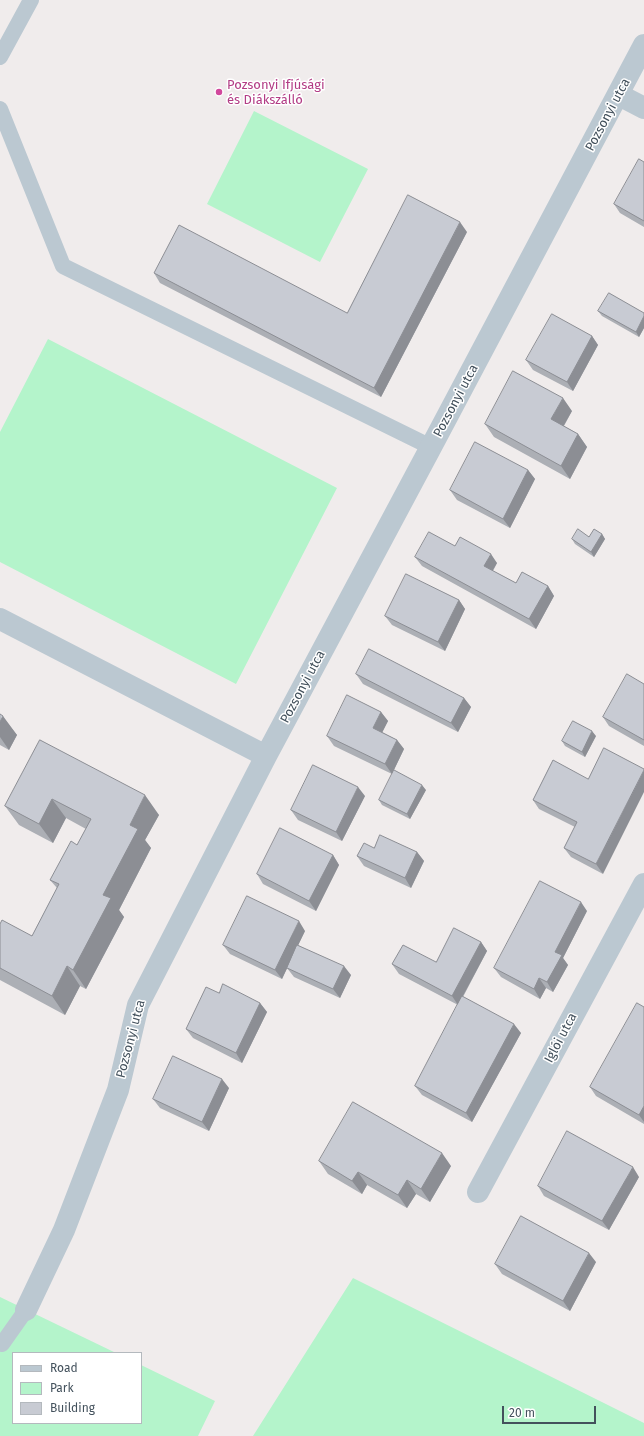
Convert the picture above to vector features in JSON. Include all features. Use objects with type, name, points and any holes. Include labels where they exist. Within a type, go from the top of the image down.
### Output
[{"type":"street","name":"Pozsonyi utca","points":[[26,1310],[64,1230],[118,1090],[138,1005],[266,756],[432,447],[619,95],[644,45]]},
{"type":"street","points":[[619,95],[644,108]]},
{"type":"street","points":[[0,619],[266,756]]},
{"type":"street","name":"Iglói utca","points":[[478,1192],[644,884]]},
{"type":"lane","points":[[0,57],[31,0]]},
{"type":"lane","points":[[0,109],[63,266],[432,447]]},
{"type":"lane","points":[[0,1343],[2,1344],[26,1310]]},
{"type":"green space","points":[[254,111],[368,169],[320,262],[207,204]]},
{"type":"green space","points":[[48,339],[337,488],[236,684],[0,562],[0,432]]},
{"type":"green space","points":[[353,1278],[644,1423],[644,1436],[253,1436]]},
{"type":"green space","points":[[0,1297],[114,1352],[12,1352],[12,1424],[142,1424],[142,1365],[215,1401],[198,1436],[0,1436]]},
{"type":"building","points":[[639,159],[644,162],[644,221],[614,204]]},
{"type":"building","points":[[408,195],[460,222],[374,388],[154,273],[179,225],[347,313]]},
{"type":"building","points":[[609,293],[644,313],[636,332],[598,311]]},
{"type":"building","points":[[552,314],[592,336],[567,382],[526,360]]},
{"type":"building","points":[[513,371],[563,398],[551,419],[578,434],[561,466],[485,424]]},
{"type":"building","points":[[475,442],[528,470],[503,519],[450,490]]},
{"type":"building","points":[[578,529],[589,537],[594,529],[602,534],[591,552],[572,539]]},
{"type":"building","points":[[429,532],[455,546],[460,537],[491,554],[484,566],[516,583],[522,572],[548,586],[529,619],[415,557]]},
{"type":"building","points":[[406,574],[459,600],[438,642],[385,616]]},
{"type":"building","points":[[369,649],[464,698],[451,723],[356,674]]},
{"type":"building","points":[[627,674],[644,684],[644,740],[603,717]]},
{"type":"building","points":[[347,695],[381,712],[373,728],[397,740],[385,764],[327,736]]},
{"type":"building","points":[[0,714],[3,716],[0,722]]},
{"type":"building","points":[[573,721],[592,731],[582,752],[562,741]]},
{"type":"building","points":[[40,740],[145,795],[130,825],[138,829],[103,895],[111,898],[73,970],[67,966],[52,996],[0,968],[0,924],[2,920],[32,936],[59,884],[50,880],[71,841],[77,845],[91,819],[52,799],[39,824],[5,806]]},
{"type":"building","points":[[604,748],[644,770],[596,864],[564,848],[577,822],[533,800],[553,760],[588,779]]},
{"type":"building","points":[[313,765],[358,787],[336,832],[291,810]]},
{"type":"building","points":[[394,770],[422,785],[407,814],[379,800]]},
{"type":"building","points":[[280,828],[333,855],[309,901],[257,874]]},
{"type":"building","points":[[380,835],[417,852],[405,878],[357,856],[364,843],[374,848]]},
{"type":"building","points":[[540,881],[581,902],[555,952],[562,955],[547,982],[539,978],[534,989],[494,968]]},
{"type":"building","points":[[247,896],[299,921],[275,970],[223,945]]},
{"type":"building","points":[[454,928],[481,942],[452,996],[392,964],[403,945],[436,962]]},
{"type":"building","points":[[297,945],[344,966],[333,989],[287,968]]},
{"type":"building","points":[[223,984],[260,1003],[236,1053],[186,1029],[206,987],[219,993]]},
{"type":"building","points":[[462,996],[514,1024],[466,1113],[415,1086]]},
{"type":"building","points":[[637,1003],[644,1007],[644,1106],[639,1115],[590,1087]]},
{"type":"building","points":[[173,1056],[222,1079],[202,1122],[153,1099]]},
{"type":"building","points":[[353,1102],[442,1153],[421,1189],[407,1180],[398,1195],[358,1172],[352,1181],[319,1161]]},
{"type":"building","points":[[567,1131],[633,1167],[602,1221],[538,1186]]},
{"type":"building","points":[[521,1216],[589,1253],[563,1301],[495,1264]]},
{"type":"place","name":"Pozsonyi Ifjúsági és Diákszálló","points":[[219,92]]}]
